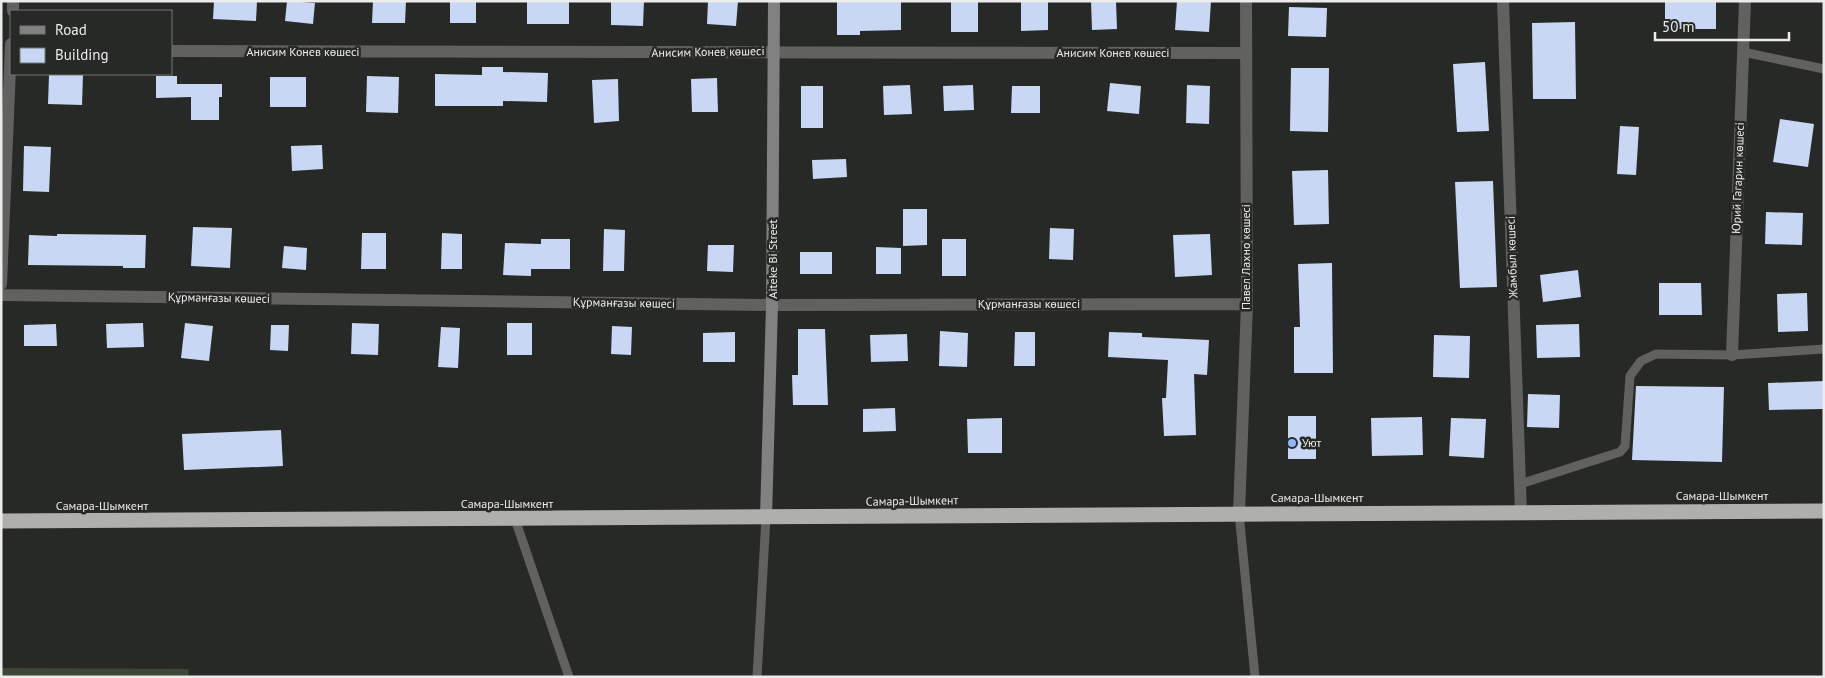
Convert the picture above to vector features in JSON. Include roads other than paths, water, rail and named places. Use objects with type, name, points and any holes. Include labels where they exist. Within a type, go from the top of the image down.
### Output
[{"type":"highway","name":"Самара-Шымкент","points":[[1,521],[1824,510]]},
{"type":"main road","name":"Aiteke Bi Street","points":[[766,517],[772,304],[774,1]]},
{"type":"street","name":"Павел Лахно көшесі","points":[[1239,513],[1246,304],[1246,1]]},
{"type":"street","name":"Жамбыл көшесі","points":[[1503,1],[1521,513]]},
{"type":"street","name":"Юрий Гагарин көшесі","points":[[1732,355],[1745,1]]},
{"type":"street","name":"Анисим Конев көшесі","points":[[172,51],[605,54],[774,51],[1245,54]]},
{"type":"street","points":[[1,284],[10,74]]},
{"type":"street","name":"Құрманғазы көшесі","points":[[1,295],[772,304],[1246,304]]},
{"type":"lane","points":[[1743,52],[1824,69]]},
{"type":"lane","points":[[1520,484],[1620,452],[1625,446],[1630,376],[1641,361],[1656,354],[1732,355],[1824,349]]},
{"type":"lane","points":[[1239,513],[1255,677]]},
{"type":"lane","points":[[757,677],[766,517]]},
{"type":"lane","points":[[515,519],[569,677]]},
{"type":"place","name":"Уют","points":[[1292,443]]}]
